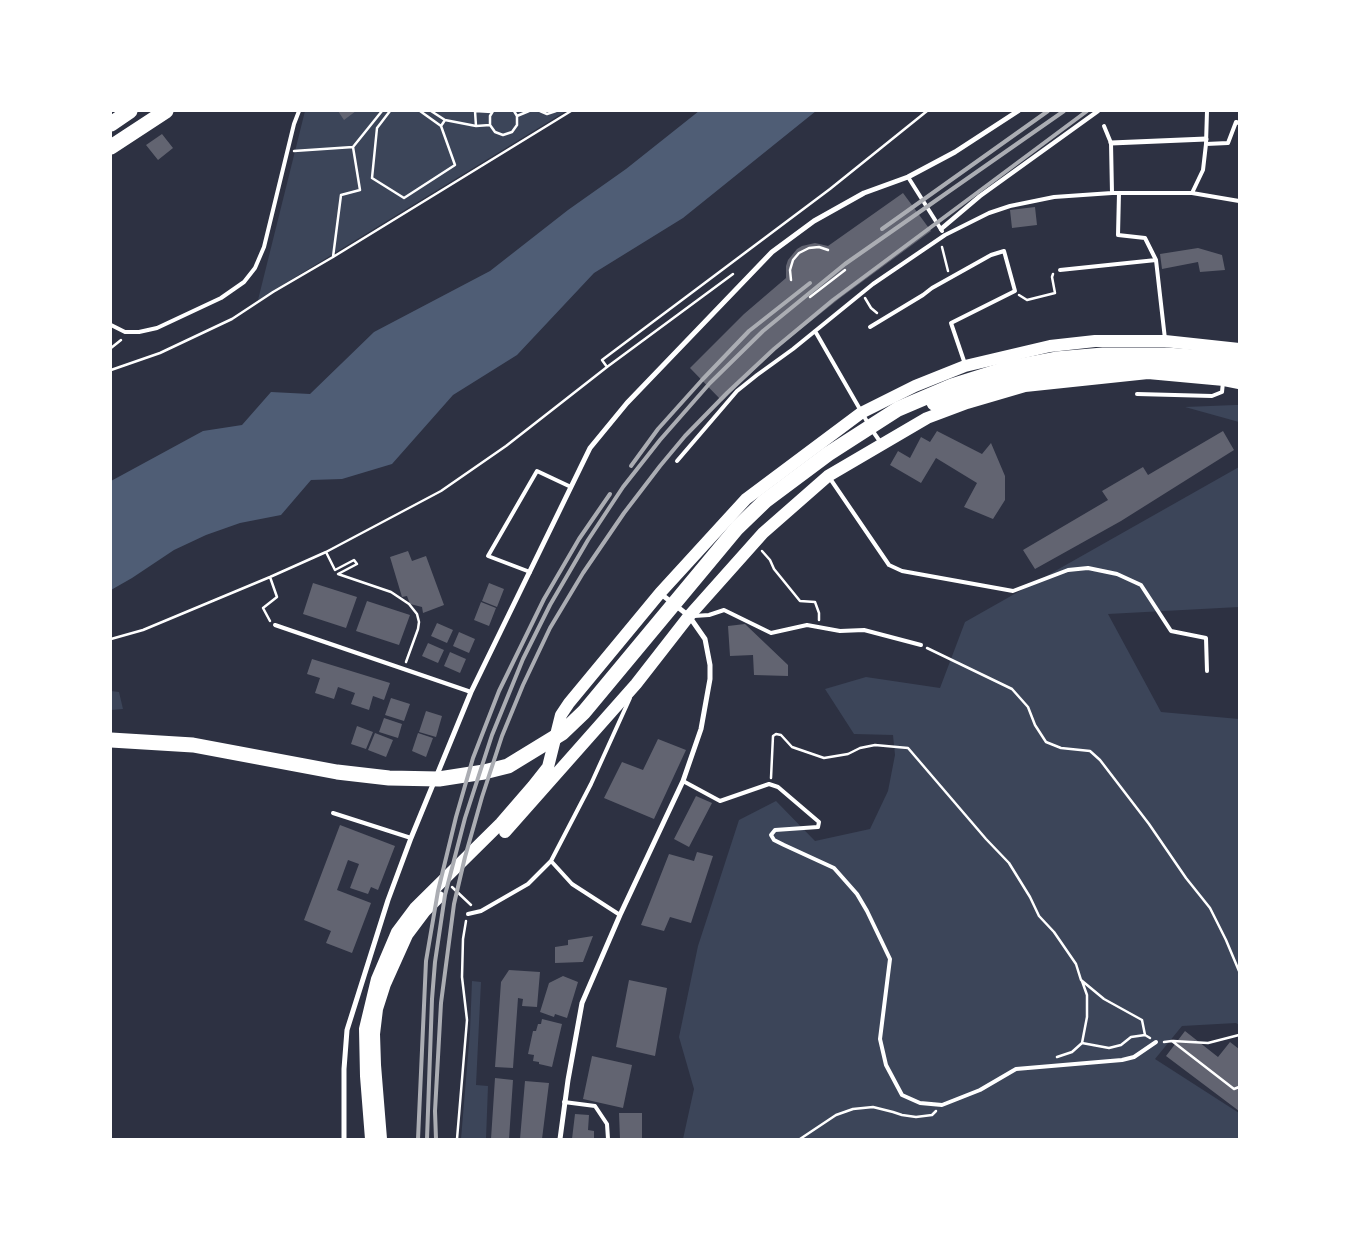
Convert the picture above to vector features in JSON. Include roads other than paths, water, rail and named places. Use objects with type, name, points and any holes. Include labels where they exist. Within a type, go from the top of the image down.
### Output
[{"type":"highway","points":[[111,124],[130,111]]},
{"type":"highway","points":[[111,147],[166,111]]},
{"type":"highway","points":[[111,740],[193,744],[337,772],[389,778],[439,779],[508,766],[562,733],[584,712],[737,528],[765,501],[828,454],[898,409],[952,386],[1009,368],[1056,359],[1103,355],[1166,355],[1239,362]]},
{"type":"highway","points":[[111,748],[177,751],[368,785],[406,788],[455,786],[513,774],[551,752],[590,718],[744,533],[770,508],[803,481],[920,409],[974,390],[1021,377],[1066,370],[1128,364],[1198,368],[1239,374]]},
{"type":"main road","points":[[371,1139],[364,1029],[377,979],[397,932],[415,908],[501,824],[548,767],[561,715],[660,594],[746,499],[861,413],[915,386],[965,366],[1050,346],[1095,341],[1165,341],[1239,349]]},
{"type":"main road","points":[[381,1139],[374,1034],[377,1010],[385,984],[407,935],[425,911],[508,829],[636,684],[689,616],[754,543],[787,510],[828,476],[927,418],[967,403],[1025,386],[1148,373],[1239,383]]},
{"type":"street","points":[[344,1139],[344,1070],[347,1030],[388,900],[411,838],[471,692],[590,448],[602,431],[627,403],[772,252],[814,221],[864,193],[908,178],[955,152],[1018,111]]},
{"type":"street","points":[[941,230],[980,196],[1097,112]]},
{"type":"street","points":[[1111,143],[1206,142]]},
{"type":"street","points":[[560,1139],[564,1102],[582,1003],[620,915],[683,781],[701,729],[710,679],[710,665],[705,639],[689,616],[660,594]]},
{"type":"lane","points":[[111,325],[125,332],[139,332],[156,328],[221,298],[244,282],[255,268],[264,247],[287,151],[299,111]]},
{"type":"lane","points":[[1192,193],[1202,170],[1206,142],[1207,111]]},
{"type":"lane","points":[[1206,142],[1228,143],[1236,122],[1239,123]]},
{"type":"lane","points":[[1104,126],[1111,143],[1112,192]]},
{"type":"lane","points":[[908,178],[945,235]]},
{"type":"lane","points":[[677,461],[737,391],[816,331],[862,293],[945,235],[989,213],[1010,206],[1054,197],[1112,192],[1192,193],[1239,201]]},
{"type":"lane","points":[[1119,193],[1118,235],[1145,238],[1156,260],[1165,341]]},
{"type":"lane","points":[[870,327],[952,276],[991,255],[1004,251],[1015,291],[951,323],[965,366]]},
{"type":"lane","points":[[1060,270],[1156,260]]},
{"type":"lane","points":[[816,331],[861,413],[882,445]]},
{"type":"lane","points":[[1137,394],[1212,396],[1222,392],[1224,380]]},
{"type":"lane","points":[[530,572],[488,556],[537,471],[571,487]]},
{"type":"lane","points":[[828,476],[889,565],[902,571],[1012,591],[1068,570],[1088,568],[1118,574],[1141,586],[1171,631],[1206,638],[1207,671]]},
{"type":"lane","points":[[689,616],[709,615],[724,610],[771,633],[807,625],[840,631],[864,630],[921,645]]},
{"type":"lane","points":[[275,625],[471,692]]},
{"type":"lane","points":[[468,914],[481,911],[528,884],[551,861],[591,784],[636,684]]},
{"type":"lane","points":[[683,781],[720,801],[769,784],[778,787],[818,822],[818,827],[775,830],[771,835],[774,840],[834,868],[857,894],[890,959],[880,1039],[886,1065],[902,1095],[920,1103],[942,1105],[980,1090],[1016,1069],[1122,1060],[1134,1057],[1156,1042]]},
{"type":"lane","points":[[333,813],[411,838]]},
{"type":"lane","points":[[551,861],[572,884],[620,915]]},
{"type":"lane","points":[[564,1102],[595,1106],[606,1124],[608,1139]]},
{"type":"railway","points":[[882,229],[1048,111]]},
{"type":"railway","points":[[427,1139],[435,962],[445,895],[465,818],[492,735],[523,659],[550,605],[588,540],[623,487],[660,440],[710,383],[763,331],[845,264],[1064,111]]},
{"type":"railway","points":[[436,1139],[435,1111],[441,1003],[454,904],[465,857],[502,736],[523,685],[550,628],[583,573],[624,513],[685,436],[774,349],[833,300],[1087,111]]},
{"type":"railway","points":[[631,466],[658,429],[749,331],[810,283]]},
{"type":"railway","points":[[418,1139],[426,961],[438,891],[473,758],[499,691],[544,599],[579,539],[610,494]]}]
